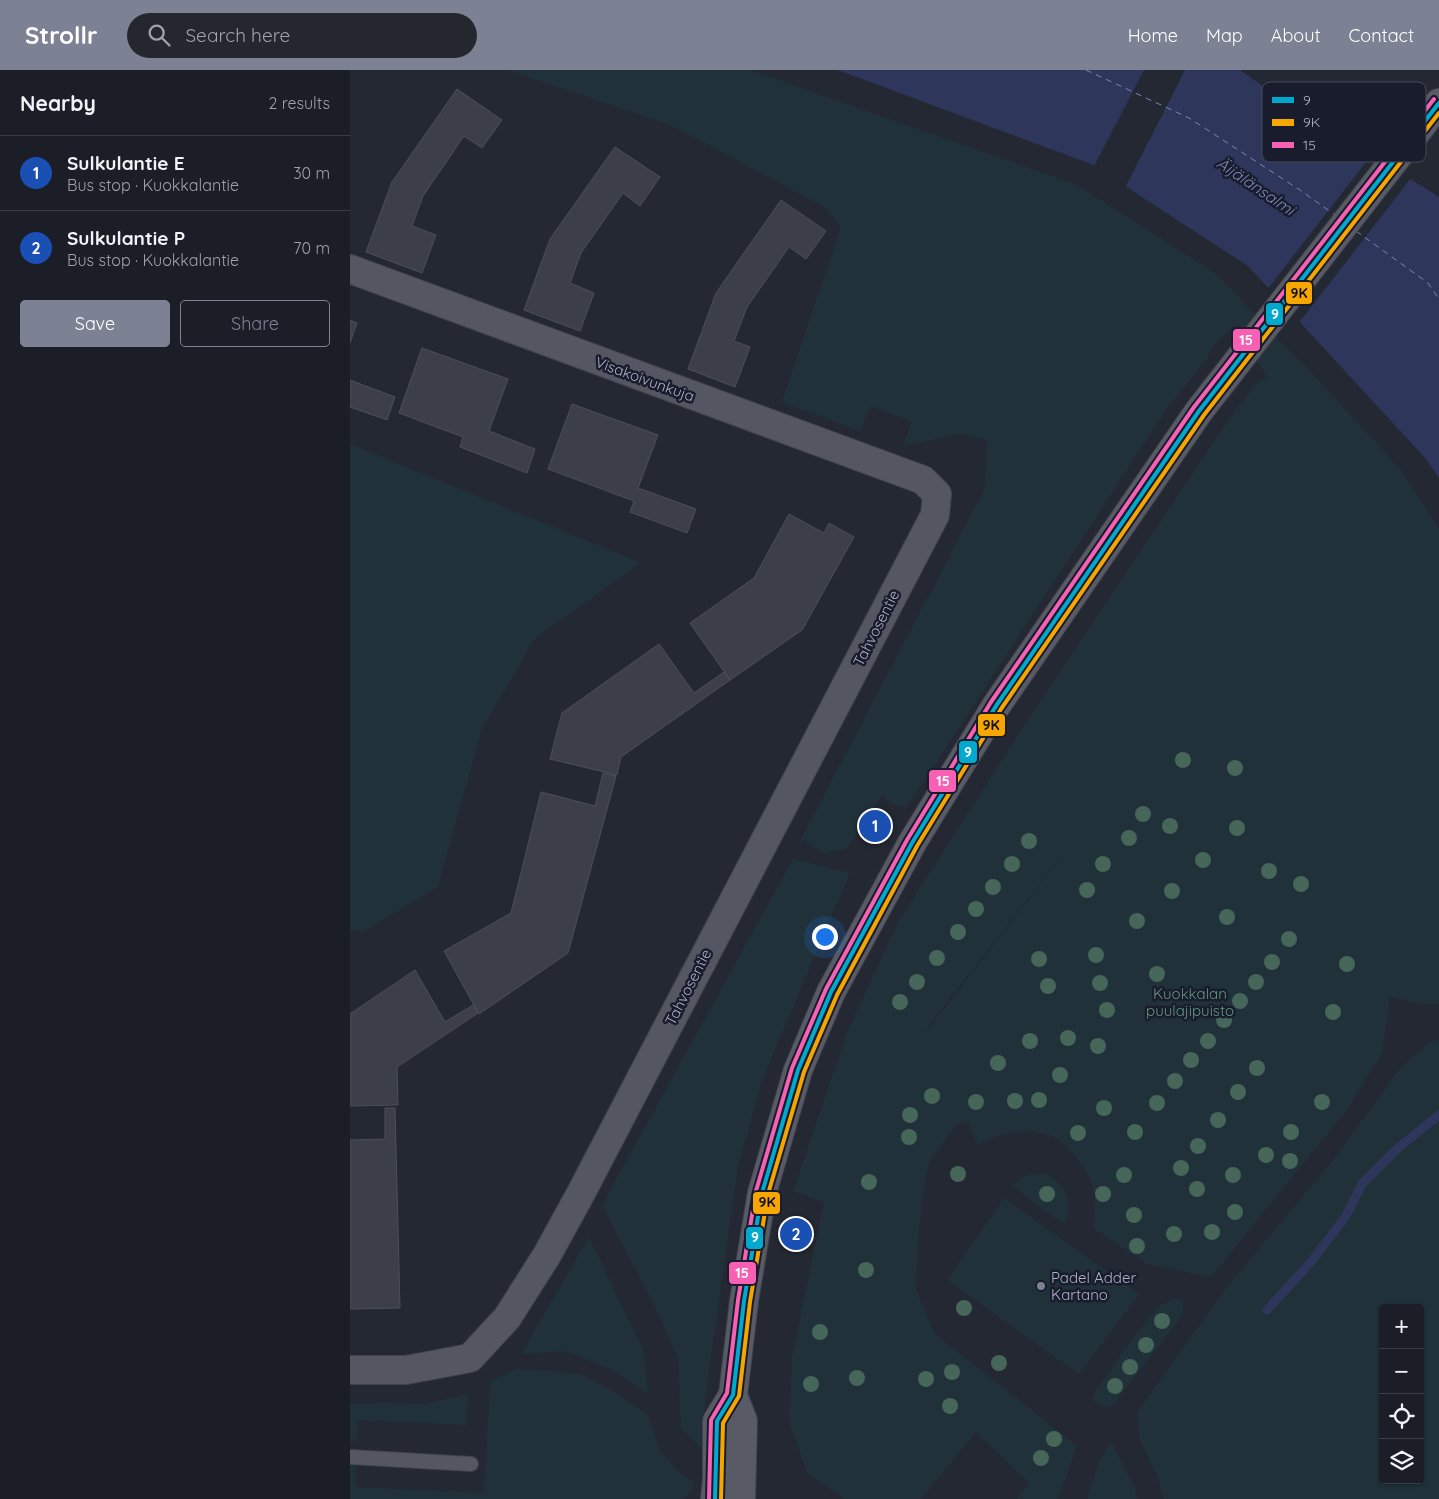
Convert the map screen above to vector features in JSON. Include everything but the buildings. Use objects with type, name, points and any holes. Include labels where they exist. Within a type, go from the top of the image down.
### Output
[{"type":"main road","points":[[1426,120],[1439,103]]},
{"type":"main road","points":[[715,1499],[717,1421],[733,1395],[744,1301],[762,1193],[798,1070],[831,992],[912,843],[996,706],[1199,411],[1393,162]]},
{"type":"main road","points":[[733,1395],[743,1421],[741,1499]]},
{"type":"street","name":"Visakoivunkuja","points":[[350,269],[923,480],[937,494]]},
{"type":"street","name":"Tahvosentie","points":[[350,1370],[406,1370],[470,1358],[507,1318],[547,1255],[581,1193],[873,635],[935,515],[937,494]]},
{"type":"lane","points":[[350,1457],[471,1464]]},
{"type":"green space","name":"Kuokkalan puulajipuisto","points":[[508,70],[750,70],[1077,185],[1215,273],[1321,383],[1400,469],[1439,529],[1439,1004],[1420,1004],[1390,996],[1382,1054],[1346,1111],[1211,1277],[1147,1264],[1093,1228],[1095,1197],[1089,1176],[1069,1149],[1058,1140],[1045,1134],[1033,1131],[1006,1134],[977,1145],[968,1122],[955,1126],[930,1161],[926,1175],[919,1229],[916,1289],[935,1334],[1077,1446],[1058,1499],[1017,1499],[1029,1483],[976,1432],[921,1499],[845,1499],[808,1474],[789,1423],[792,1358],[824,1202],[793,1191],[848,1030],[898,922],[1025,724],[1225,425],[1255,385],[1267,377],[1235,324],[1212,347],[1208,357],[1166,410],[912,800],[905,807],[901,807],[890,802],[883,795],[846,849],[825,853],[801,839],[985,488],[987,440],[961,434],[903,446],[912,422],[871,406],[860,431],[782,402],[841,227],[825,207],[673,126]],"holes":[[[1094,815],[919,1041],[937,1015]]]},
{"type":"green space","points":[[350,444],[641,563],[535,638],[481,731],[438,887],[362,932],[350,930]]},
{"type":"green space","points":[[793,859],[850,873],[762,1080],[738,1167],[706,1393],[702,1449],[681,1429],[678,1358],[657,1311],[602,1205]]},
{"type":"green space","points":[[1439,1040],[1439,1499],[1163,1499],[1158,1478],[1139,1438],[1137,1412],[1226,1288],[1335,1158],[1401,1067],[1429,1043]]},
{"type":"green space","points":[[1044,1173],[1058,1183],[1066,1193],[1068,1206],[1066,1224],[1040,1208],[1013,1186],[1026,1175]]},
{"type":"green space","points":[[1004,1198],[1139,1294],[1079,1374],[947,1280]]},
{"type":"green space","points":[[589,1237],[644,1351],[648,1393],[609,1368],[565,1351],[521,1354]]},
{"type":"green space","points":[[1179,1298],[1183,1303],[1183,1314],[1112,1407],[1103,1407],[1094,1402],[1094,1395],[1098,1387],[1141,1327],[1160,1306],[1169,1300]]},
{"type":"green space","points":[[518,1369],[580,1374],[611,1390],[648,1415],[660,1451],[679,1472],[695,1483],[690,1493],[681,1499],[350,1499],[350,1466],[356,1466],[356,1487],[484,1493],[490,1381]]},
{"type":"green space","points":[[468,1394],[467,1425],[358,1420],[357,1442],[350,1441],[350,1403],[427,1404]]},
{"type":"green space","points":[[1111,1441],[1135,1488],[1137,1499],[1087,1499],[1099,1462]]},
{"type":"water","name":"Äijälänsalmi","points":[[838,70],[1240,70],[1262,86],[1262,162],[1383,162],[1439,197],[1439,478],[1426,459],[1248,266],[1091,164]]},
{"type":"pier","points":[[1144,70],[1185,70],[1125,188],[1093,168]]},
{"type":"pier","points":[[1366,162],[1387,162],[1411,178],[1298,324],[1267,290]]},
{"type":"waterway","points":[[1267,1310],[1311,1262],[1346,1216],[1362,1184],[1398,1148],[1439,1115]]},
{"type":"ferry route","points":[[1086,70],[1189,118],[1335,215]]},
{"type":"ferry route","points":[[1356,231],[1428,283],[1439,299]]},
{"type":"transit line","name":"15","points":[[1426,109],[1434,99]]},
{"type":"transit line","name":"9","points":[[1426,120],[1439,103]]},
{"type":"transit line","name":"9K","points":[[1426,130],[1439,113]]},
{"type":"transit line","name":"15","points":[[709,1498],[711,1420],[727,1393],[738,1300],[756,1191],[792,1068],[826,989],[907,840],[991,702],[1194,407],[1385,162]]},
{"type":"transit line","name":"9","points":[[715,1499],[717,1421],[733,1395],[744,1301],[762,1193],[798,1070],[831,992],[912,843],[996,706],[1199,411],[1393,162]]},
{"type":"transit line","name":"9K","points":[[721,1499],[723,1423],[739,1396],[750,1302],[768,1194],[804,1072],[837,995],[917,846],[1001,709],[1204,415],[1401,162]]},
{"type":"place","name":"Sulkulantie E","points":[[875,826]]},
{"type":"place","name":"Sulkulantie P","points":[[796,1234]]},
{"type":"place","name":"Padel Adder Kartano","points":[[1041,1286]]}]
